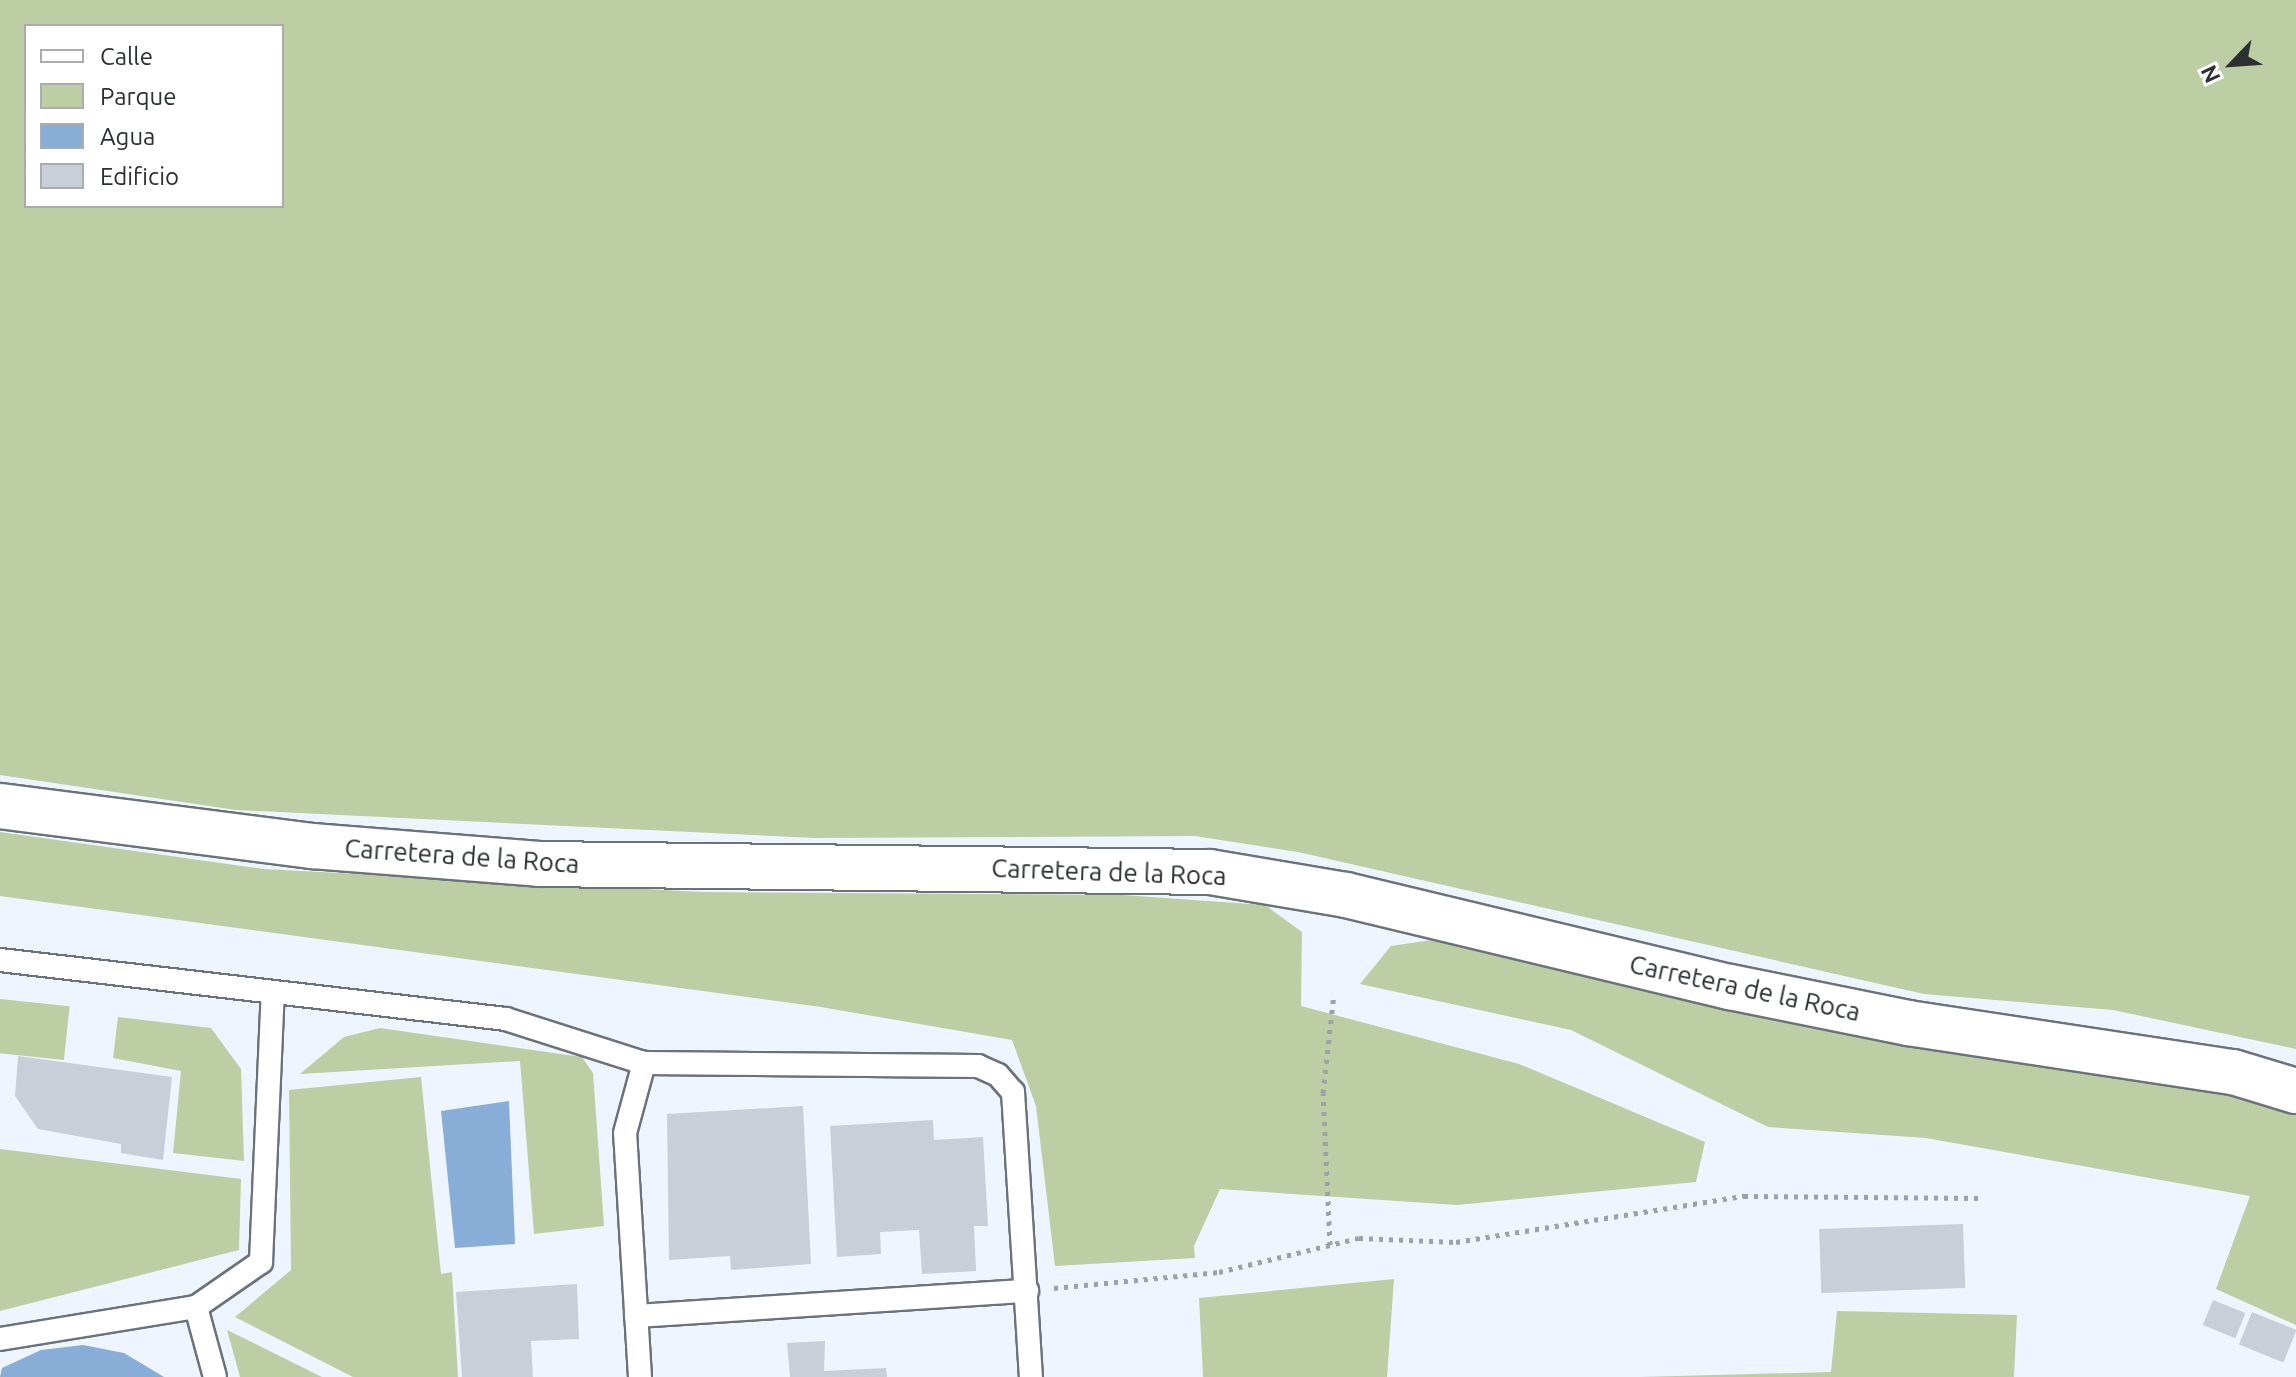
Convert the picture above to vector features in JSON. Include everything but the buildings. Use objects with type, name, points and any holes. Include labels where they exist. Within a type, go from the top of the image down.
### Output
[{"type":"street","name":"Carretera de la Roca","points":[[0,806],[312,846],[539,864],[1210,872],[1346,895],[1804,1002],[2233,1072],[2296,1091]]},
{"type":"lane","points":[[0,960],[506,1019],[644,1063],[978,1066],[998,1075],[1013,1092],[1031,1377]]},
{"type":"lane","points":[[0,1339],[196,1307],[261,1262],[273,992]]},
{"type":"lane","points":[[640,1377],[625,1133],[644,1063]]},
{"type":"lane","points":[[636,1316],[1027,1291]]},
{"type":"lane","points":[[196,1307],[215,1377]]},
{"type":"path","points":[[1330,1245],[1323,1093],[1334,994]]},
{"type":"path","points":[[1027,1291],[1219,1272],[1359,1238],[1456,1242],[1744,1196],[1981,1198]]},
{"type":"green space","points":[[0,0],[2296,0],[2296,1049],[2113,1010],[1924,994],[1298,852],[1195,836],[815,838],[236,810],[0,775]]},
{"type":"green space","points":[[0,832],[264,869],[702,892],[1122,895],[1265,905],[1302,932],[1301,1006],[1519,1064],[1705,1142],[1696,1182],[1457,1205],[1220,1189],[1194,1246],[1195,1258],[1055,1266],[1036,1106],[1012,1040],[821,1007],[0,896]]},
{"type":"green space","points":[[1445,938],[1875,1041],[2232,1091],[2296,1115],[2296,1325],[2216,1289],[2250,1196],[1926,1138],[1768,1127],[1571,1030],[1360,984],[1391,946]]},
{"type":"green space","points":[[0,999],[70,1006],[64,1060],[0,1053]]},
{"type":"green space","points":[[118,1017],[211,1028],[241,1069],[244,1161],[173,1153],[181,1071],[113,1058]]},
{"type":"green space","points":[[380,1028],[582,1057],[593,1073],[604,1226],[534,1234],[520,1061],[300,1074],[344,1037]]},
{"type":"green space","points":[[421,1077],[441,1274],[452,1272],[458,1377],[353,1377],[235,1317],[291,1270],[289,1090]]},
{"type":"green space","points":[[0,1149],[241,1179],[239,1250],[0,1311]]},
{"type":"green space","points":[[1394,1279],[1387,1377],[1203,1377],[1199,1298]]},
{"type":"green space","points":[[1837,1311],[2017,1315],[2014,1377],[1639,1377],[1831,1372]]},
{"type":"green space","points":[[227,1330],[322,1377],[240,1377]]},
{"type":"water","points":[[509,1101],[515,1244],[455,1248],[441,1111]]},
{"type":"water","points":[[83,1345],[124,1353],[164,1377],[0,1377],[2,1368],[41,1350]]}]
